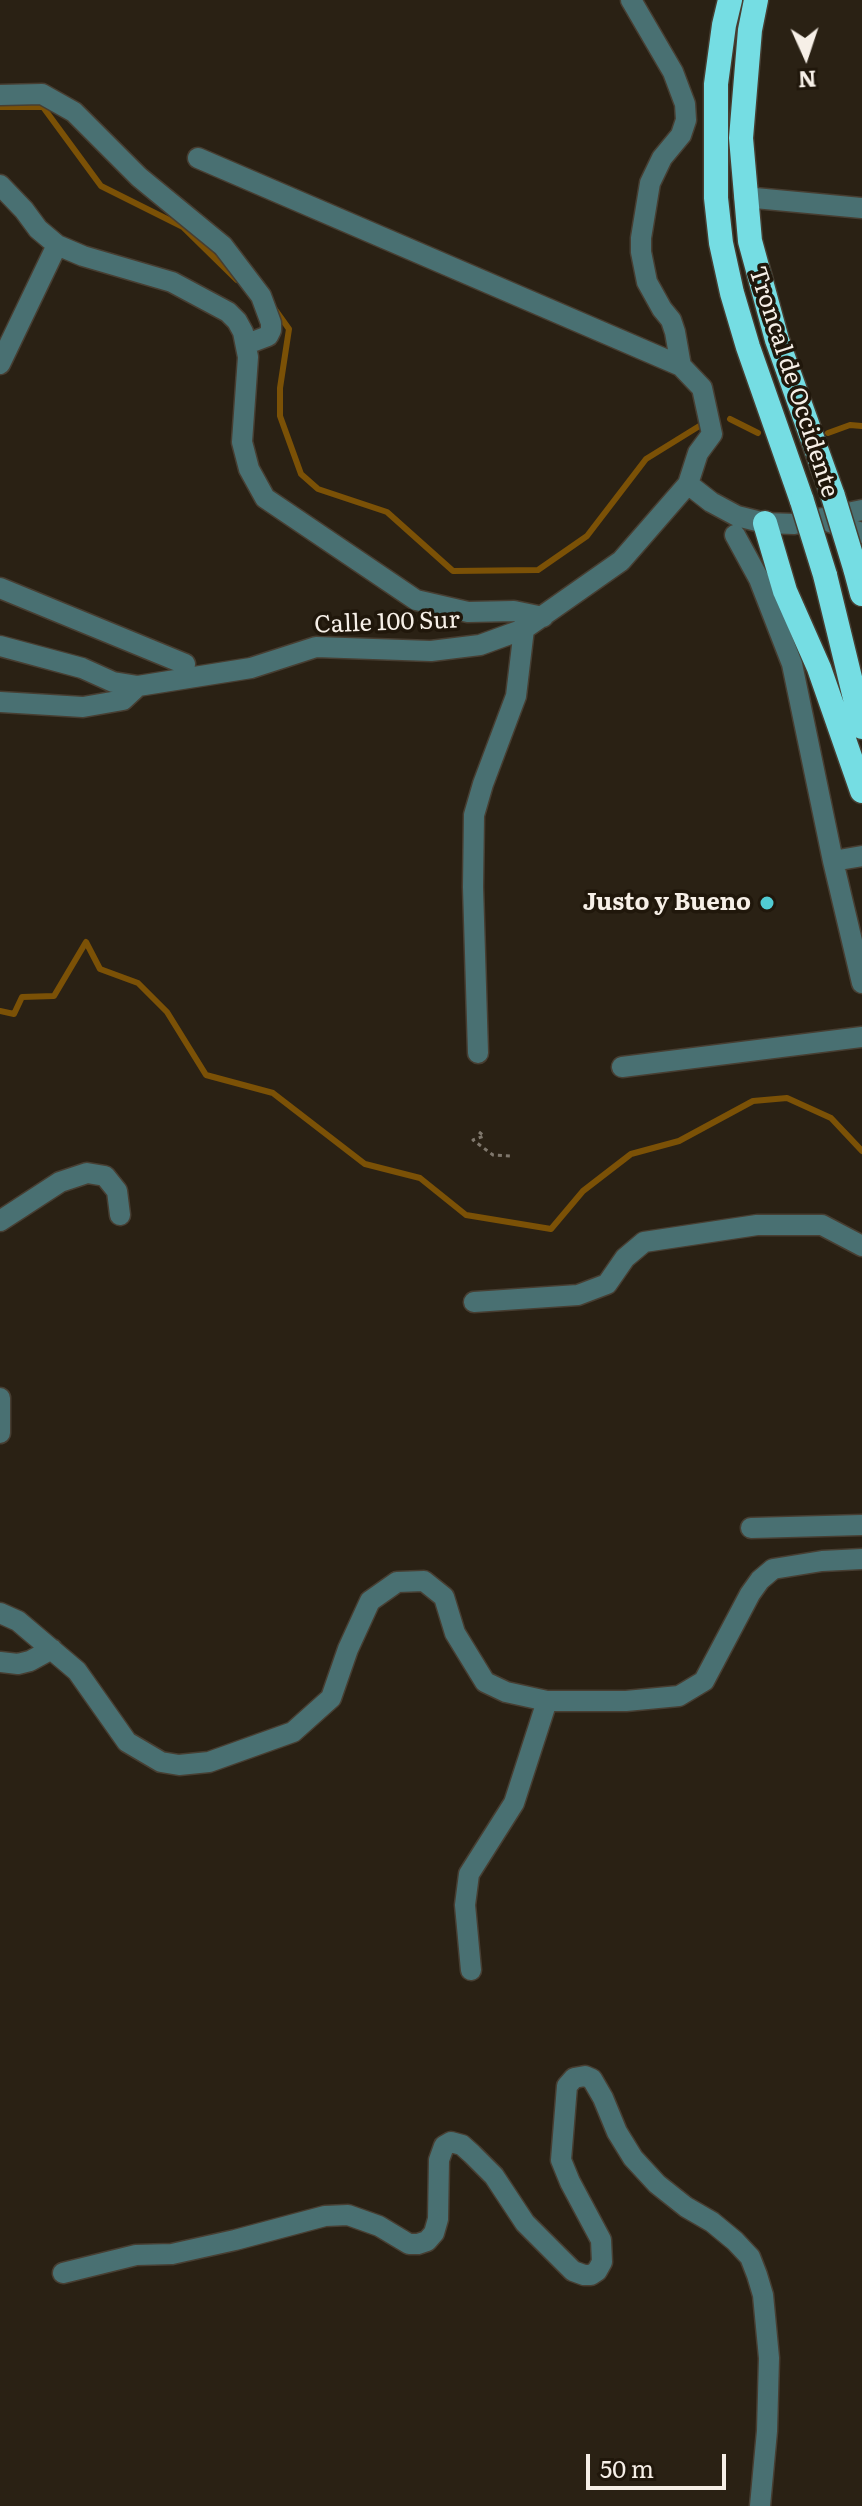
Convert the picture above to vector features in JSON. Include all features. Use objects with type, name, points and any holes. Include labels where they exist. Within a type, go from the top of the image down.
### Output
[{"type":"highway","name":"Troncal de Occidente","points":[[730,0],[716,84],[716,198],[721,243],[748,347],[825,575],[862,727]]},
{"type":"highway","name":"Troncal de Occidente","points":[[756,0],[750,30],[741,138],[750,241],[777,340],[833,496],[862,594]]},
{"type":"highway","points":[[765,523],[785,591],[819,668],[862,791]]},
{"type":"street","points":[[631,0],[673,72],[686,111],[681,135],[662,158],[650,183],[641,238],[647,282],[653,296],[671,320],[681,366]]},
{"type":"street","points":[[0,95],[42,94],[74,112],[139,177],[223,246],[261,296],[271,323],[268,336],[247,344]]},
{"type":"street","points":[[198,158],[681,366]]},
{"type":"street","points":[[0,185],[38,229],[57,245],[83,256],[172,282],[228,312],[237,321],[247,344],[248,357],[242,442],[249,469],[265,498],[416,600],[468,612],[505,611],[543,617]]},
{"type":"street","points":[[744,197],[862,208]]},
{"type":"street","points":[[0,364],[57,245]]},
{"type":"street","name":"Calle 100 Sur","points":[[0,646],[82,668],[113,682],[138,686],[251,668],[316,647],[455,650],[480,645],[524,629],[621,561],[688,484],[698,453],[712,434],[702,388],[681,366]]},
{"type":"street","points":[[688,484],[711,502],[737,516],[765,523],[794,524],[862,510]]},
{"type":"street","points":[[822,520],[862,533]]},
{"type":"street","points":[[735,535],[759,579],[792,664],[862,983]]},
{"type":"street","points":[[0,588],[185,664]]},
{"type":"street","points":[[478,1053],[474,815],[516,696],[524,629]]},
{"type":"street","points":[[0,702],[83,707],[123,700],[138,686]]},
{"type":"street","points":[[833,861],[862,856]]},
{"type":"street","points":[[622,1067],[862,1037]]},
{"type":"street","points":[[0,1221],[60,1182],[87,1173],[105,1176],[117,1191],[120,1215]]},
{"type":"street","points":[[474,1302],[578,1295],[607,1284],[625,1258],[644,1242],[757,1225],[822,1225],[862,1246]]},
{"type":"street","points":[[0,1398],[0,1433]]},
{"type":"street","points":[[751,1528],[862,1525]]},
{"type":"street","points":[[0,1613],[18,1621],[77,1671],[127,1742],[161,1762],[179,1765],[209,1762],[293,1732],[331,1698],[348,1649],[370,1601],[397,1582],[424,1581],[444,1597],[455,1633],[485,1682],[506,1692],[547,1701],[626,1701],[679,1696],[704,1681],[750,1594],[773,1569],[822,1561],[862,1559]]},
{"type":"street","points":[[0,1662],[18,1664],[30,1661],[52,1649]]},
{"type":"street","points":[[471,1970],[465,1905],[469,1874],[514,1803],[547,1701]]},
{"type":"street","points":[[63,2273],[136,2255],[172,2254],[325,2216],[348,2215],[379,2226],[409,2244],[427,2241],[434,2233],[438,2219],[439,2160],[444,2146],[451,2142],[462,2145],[494,2176],[525,2223],[573,2271],[591,2275],[602,2262],[601,2240],[561,2160],[567,2086],[574,2078],[585,2076],[592,2079],[598,2088],[617,2132],[633,2158],[657,2184],[735,2241],[754,2266],[763,2295],[769,2358],[767,2431],[760,2506]]},
{"type":"path","points":[[479,1132],[484,1136],[473,1140],[493,1155],[510,1156]]},
{"type":"waterway","points":[[0,107],[43,107],[101,186],[183,227],[237,280]]},
{"type":"waterway","points":[[274,308],[289,329],[280,388],[280,416],[301,474],[318,489],[387,512],[453,571],[538,570],[587,536],[646,459],[701,425]]},
{"type":"waterway","points":[[730,419],[758,433]]},
{"type":"waterway","points":[[828,433],[850,425],[862,426]]},
{"type":"waterway","points":[[0,1011],[14,1014],[22,997],[54,996],[86,942],[100,969],[138,983],[167,1012],[206,1075],[273,1093],[365,1164],[420,1178],[466,1215],[551,1229],[583,1191],[631,1154],[679,1141],[753,1101],[787,1098],[831,1118],[862,1151]]},
{"type":"place","name":"Justo y Bueno","points":[[767,903]]}]
